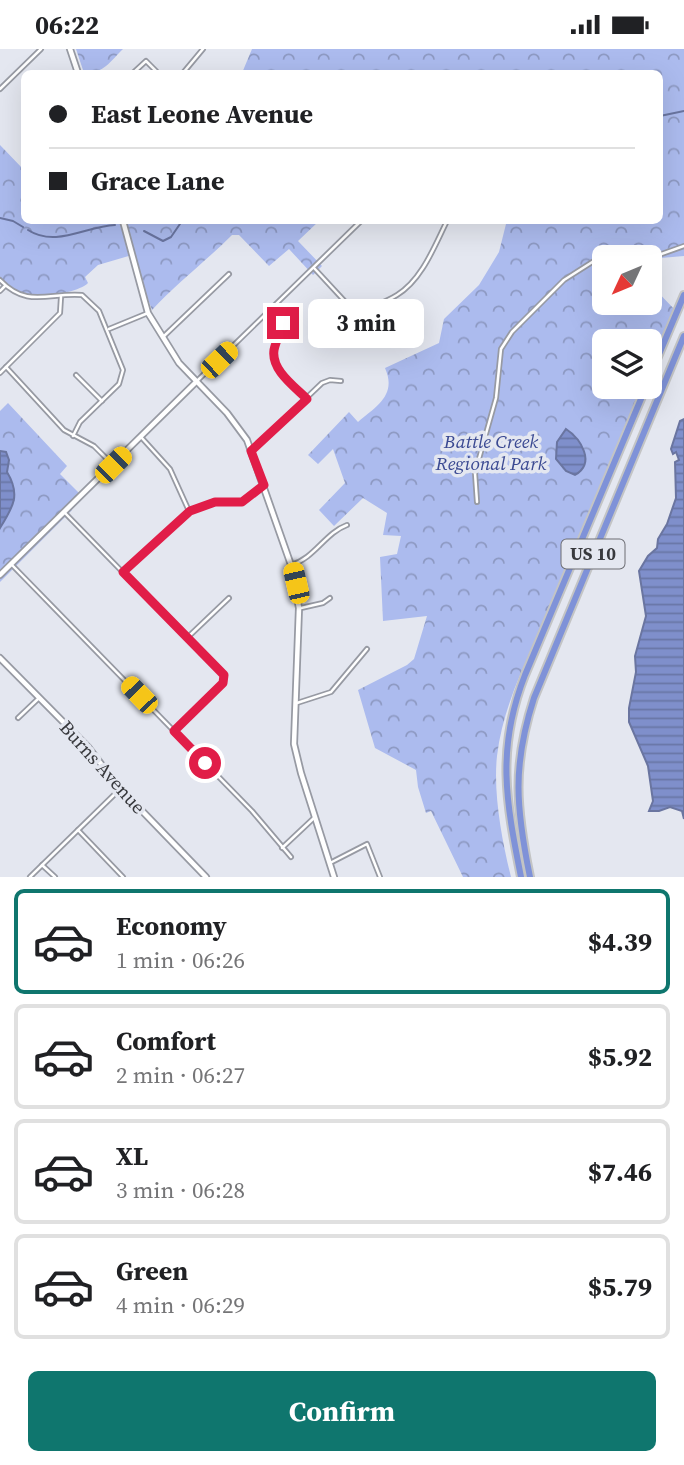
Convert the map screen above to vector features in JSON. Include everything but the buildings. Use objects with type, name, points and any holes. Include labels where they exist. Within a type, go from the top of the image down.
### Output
[{"type":"highway","points":[[662,347],[684,295]]},
{"type":"highway","name":"US 10","points":[[530,877],[517,799],[519,754],[526,725],[534,698],[684,336]]},
{"type":"highway","name":"US 10","points":[[521,877],[508,809],[505,775],[514,707],[641,399]]},
{"type":"street","points":[[0,89],[41,49]]},
{"type":"street","points":[[70,49],[77,70]]},
{"type":"street","points":[[186,70],[203,49]]},
{"type":"street","points":[[136,70],[146,61],[155,70]]},
{"type":"street","points":[[124,224],[148,313],[162,338],[196,382],[234,421],[251,451],[291,565],[299,608],[294,703],[295,749],[334,877]]},
{"type":"street","points":[[0,575],[357,224]]},
{"type":"street","points":[[313,267],[356,311],[361,312],[403,291],[428,259],[446,224]]},
{"type":"street","points":[[477,502],[475,473],[496,398],[501,349],[512,333],[564,280],[608,252],[622,248],[656,256],[684,246]]},
{"type":"street","points":[[162,338],[229,274]]},
{"type":"street","points":[[0,280],[14,293],[25,297],[78,294],[85,296],[99,311],[108,330],[123,370],[122,376],[119,384],[80,422],[73,436]]},
{"type":"street","points":[[0,291],[5,286]]},
{"type":"street","points":[[0,373],[60,313],[61,297]]},
{"type":"street","points":[[273,307],[284,320],[275,347],[276,365],[307,399]]},
{"type":"street","points":[[108,330],[148,313]]},
{"type":"street","points":[[6,367],[64,430],[94,446],[113,465]]},
{"type":"street","points":[[76,375],[102,401]]},
{"type":"street","points":[[251,451],[326,381],[341,381]]},
{"type":"street","points":[[141,436],[170,469],[190,511]]},
{"type":"street","points":[[123,572],[190,511],[215,502],[242,502],[264,485]]},
{"type":"street","points":[[64,512],[225,679],[174,731]]},
{"type":"street","points":[[291,565],[306,559],[335,531],[347,524]]},
{"type":"street","points":[[11,564],[252,811],[291,857]]},
{"type":"street","points":[[187,638],[229,598]]},
{"type":"street","points":[[299,608],[323,603],[330,598]]},
{"type":"street","points":[[294,703],[331,692],[367,649]]},
{"type":"street","name":"Burns Avenue","points":[[0,658],[88,747],[120,789],[206,877]]},
{"type":"street","points":[[18,718],[39,698]]},
{"type":"street","points":[[30,877],[120,789]]},
{"type":"street","points":[[282,848],[315,817]]},
{"type":"street","points":[[78,830],[123,877]]},
{"type":"street","points":[[329,863],[367,844],[380,877]]},
{"type":"street","points":[[43,865],[55,877]]},
{"type":"green space","points":[[76,49],[123,49],[101,69],[83,70]]},
{"type":"green space","name":"Battle Creek Regional Park","points":[[252,49],[684,49],[684,256],[662,258],[662,245],[592,245],[592,315],[662,315],[662,296],[678,313],[662,352],[662,329],[592,329],[592,399],[643,399],[581,545],[527,659],[501,731],[496,770],[497,801],[511,877],[463,877],[431,811],[426,813],[416,770],[375,748],[358,690],[414,659],[427,616],[383,621],[380,557],[397,554],[401,536],[383,535],[387,513],[363,498],[334,526],[319,510],[345,483],[333,449],[318,464],[308,455],[349,412],[358,422],[378,405],[389,386],[385,368],[439,343],[444,319],[479,285],[499,252],[506,224],[663,224],[663,70],[243,70]]},
{"type":"green space","points":[[0,145],[21,167],[21,224],[316,224],[298,241],[322,266],[313,275],[289,249],[269,266],[239,235],[232,235],[152,310],[132,255],[98,265],[85,277],[88,283],[62,293],[19,293],[10,289],[0,277]]},
{"type":"green space","points":[[8,403],[67,466],[60,474],[81,495],[69,507],[72,510],[0,582],[0,411]]},
{"type":"shaded area","points":[[684,419],[684,819],[682,811],[670,807],[649,811],[653,801],[648,766],[629,722],[629,708],[636,672],[635,656],[646,616],[639,571],[648,556],[657,548],[658,539],[667,524],[676,498],[675,462],[679,460],[676,452],[673,454],[671,449],[680,421]]},
{"type":"shaded area","points":[[566,429],[577,439],[584,451],[585,464],[575,475],[566,471],[556,459],[557,442]]},
{"type":"shaded area","points":[[0,451],[6,452],[9,460],[7,472],[14,488],[14,501],[0,528]]},
{"type":"waterway","points":[[663,115],[684,111]]},
{"type":"waterway","points":[[0,218],[23,227]]},
{"type":"waterway","points":[[144,231],[163,241],[171,237],[180,224]]},
{"type":"waterway","points":[[28,230],[39,235],[60,237],[115,225]]},
{"type":"route","points":[[205,763],[174,731],[223,683],[224,675],[123,572],[190,511],[215,502],[242,502],[264,485],[251,451],[307,399],[276,365],[275,347],[283,323]]}]
